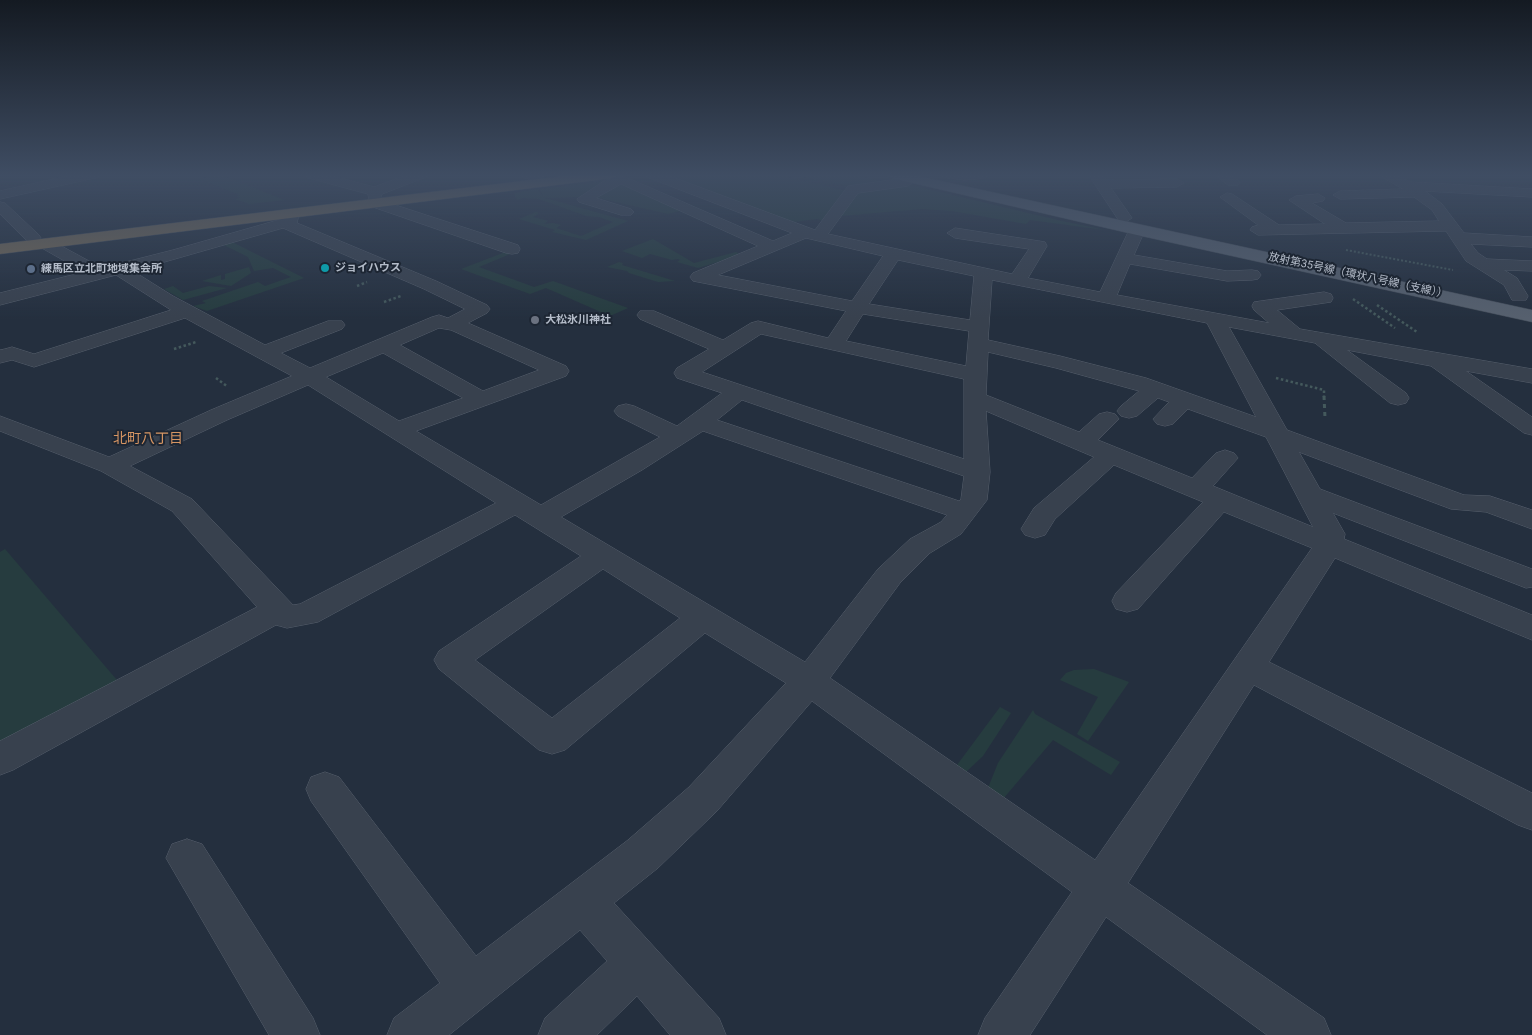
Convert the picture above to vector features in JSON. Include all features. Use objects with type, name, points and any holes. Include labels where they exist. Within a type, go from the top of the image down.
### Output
[{"type":"highway","points":[[0,250],[39,241],[182,222]]},
{"type":"highway","points":[[0,242],[39,241],[241,222]]},
{"type":"main road","name":"放射第35号線（環状八号線（支線））","points":[[1105,222],[1532,316]]},
{"type":"main road","name":"放射第35号線（環状八号線（支線））","points":[[1147,222],[1354,261]]},
{"type":"main road","points":[[1490,289],[1526,298]]},
{"type":"street","points":[[18,222],[39,241],[110,272],[188,311],[308,376],[809,681],[1307,1035]]},
{"type":"street","points":[[0,298],[179,254],[275,222]]},
{"type":"street","points":[[110,466],[308,376],[439,321],[447,325],[480,309],[297,222]]},
{"type":"street","points":[[438,222],[474,237],[512,249]]},
{"type":"street","points":[[718,222],[772,246]]},
{"type":"street","points":[[778,222],[811,235],[1017,281],[1321,339],[1532,376]]},
{"type":"street","points":[[823,222],[811,235],[772,246],[699,277],[858,308],[977,361],[1082,442],[1532,628]]},
{"type":"street","points":[[1263,222],[1280,234]]},
{"type":"street","points":[[1333,222],[1343,228]]},
{"type":"street","points":[[1448,222],[1472,257],[1512,282],[1526,298]]},
{"type":"street","points":[[474,237],[502,227]]},
{"type":"street","points":[[1258,230],[1280,234],[1299,229],[1343,228],[1454,232],[1532,232]]},
{"type":"street","points":[[1106,299],[1137,230]]},
{"type":"street","points":[[955,232],[1039,246],[1017,281]]},
{"type":"street","points":[[833,345],[893,254]]},
{"type":"street","points":[[1124,258],[1227,276],[1252,275]]},
{"type":"street","points":[[1459,269],[1484,265],[1532,266]]},
{"type":"street","points":[[412,1035],[644,854],[703,799],[809,681],[889,576],[920,546],[951,528],[974,500],[977,472],[977,361],[984,274]]},
{"type":"street","points":[[1295,334],[1261,306],[1324,298]]},
{"type":"street","points":[[0,357],[12,353],[34,361],[188,311]]},
{"type":"street","points":[[647,315],[724,348]]},
{"type":"street","points":[[1002,1035],[1329,545],[1331,534],[1215,319]]},
{"type":"street","points":[[397,430],[558,371],[452,323]]},
{"type":"street","points":[[264,352],[335,325]]},
{"type":"street","points":[[977,472],[685,373],[758,327],[833,345],[977,361],[1060,362],[1150,381],[1226,421],[1276,433],[1461,503],[1490,504],[1532,520]]},
{"type":"street","points":[[1321,339],[1398,398]]},
{"type":"street","points":[[384,344],[482,399]]},
{"type":"street","points":[[1437,360],[1532,428]]},
{"type":"street","points":[[1473,366],[1532,406]]},
{"type":"street","points":[[1129,411],[1150,381]]},
{"type":"street","points":[[0,424],[110,466],[182,505],[278,610],[287,617],[307,614],[529,510],[632,465],[700,422],[739,391]]},
{"type":"street","points":[[1165,419],[1184,399]]},
{"type":"street","points":[[626,411],[678,436]]},
{"type":"street","points":[[1082,442],[1106,419]]},
{"type":"street","points":[[700,422],[964,512]]},
{"type":"street","points":[[1035,529],[1044,514],[1112,454]]},
{"type":"street","points":[[1127,601],[1208,495],[1225,458]]},
{"type":"street","points":[[1309,494],[1526,578]]},
{"type":"street","points":[[603,555],[451,660],[552,739],[704,616]]},
{"type":"street","points":[[0,759],[278,610]]},
{"type":"street","points":[[1247,666],[1532,812]]},
{"type":"street","points":[[325,789],[471,988]]},
{"type":"street","points":[[187,858],[296,1035]]},
{"type":"street","points":[[583,900],[702,1035]]},
{"type":"street","points":[[562,1035],[639,963]]},
{"type":"path","points":[[1339,249],[1459,269]]},
{"type":"path","points":[[1351,298],[1399,331]]},
{"type":"path","points":[[1371,301],[1423,336]]},
{"type":"path","points":[[1243,372],[1324,390],[1325,418]]},
{"type":"green space","points":[[530,222],[561,225],[556,228],[581,236],[612,222],[625,222],[586,240],[552,232],[555,230]]},
{"type":"green space","points":[[1047,222],[1068,222],[1105,230]]},
{"type":"green space","points":[[653,239],[694,263],[736,252],[741,255],[698,268],[677,262],[680,260],[678,259],[672,260],[650,254],[642,258],[622,251]]},
{"type":"green space","points":[[230,241],[304,278],[207,311],[193,306],[206,303],[202,301],[258,282],[265,286],[291,277],[273,268],[254,271],[248,257],[222,244]]},
{"type":"green space","points":[[508,251],[515,252],[479,267],[534,287],[553,281],[628,308],[610,316],[546,288],[530,294],[461,269]]},
{"type":"green space","points":[[619,262],[623,263],[622,265],[675,281],[658,282],[627,271],[607,267]]},
{"type":"green space","points":[[249,267],[251,273],[231,286],[202,281],[221,275],[221,280],[225,279],[225,274]]},
{"type":"green space","points":[[173,286],[183,293],[209,286],[227,288],[183,300],[164,289]]},
{"type":"green space","points":[[5,549],[122,686],[0,750],[0,552]]},
{"type":"green space","points":[[1094,669],[1129,682],[1088,741],[1077,734],[1098,697],[1060,680],[1066,673],[1074,670]]},
{"type":"green space","points":[[1000,707],[1011,713],[983,756],[966,772],[957,765]]},
{"type":"green space","points":[[1033,710],[1035,714],[1120,762],[1111,775],[1053,740],[1003,799],[988,788],[998,763]]},
{"type":"place","name":"ジョイハウス","points":[[325,268]]},
{"type":"place","name":"練馬区立北町地域集会所","points":[[31,269]]},
{"type":"place","name":"大松氷川神社","points":[[535,320]]},
{"type":"district","name":"北町八丁目","points":[[148,439]]}]
